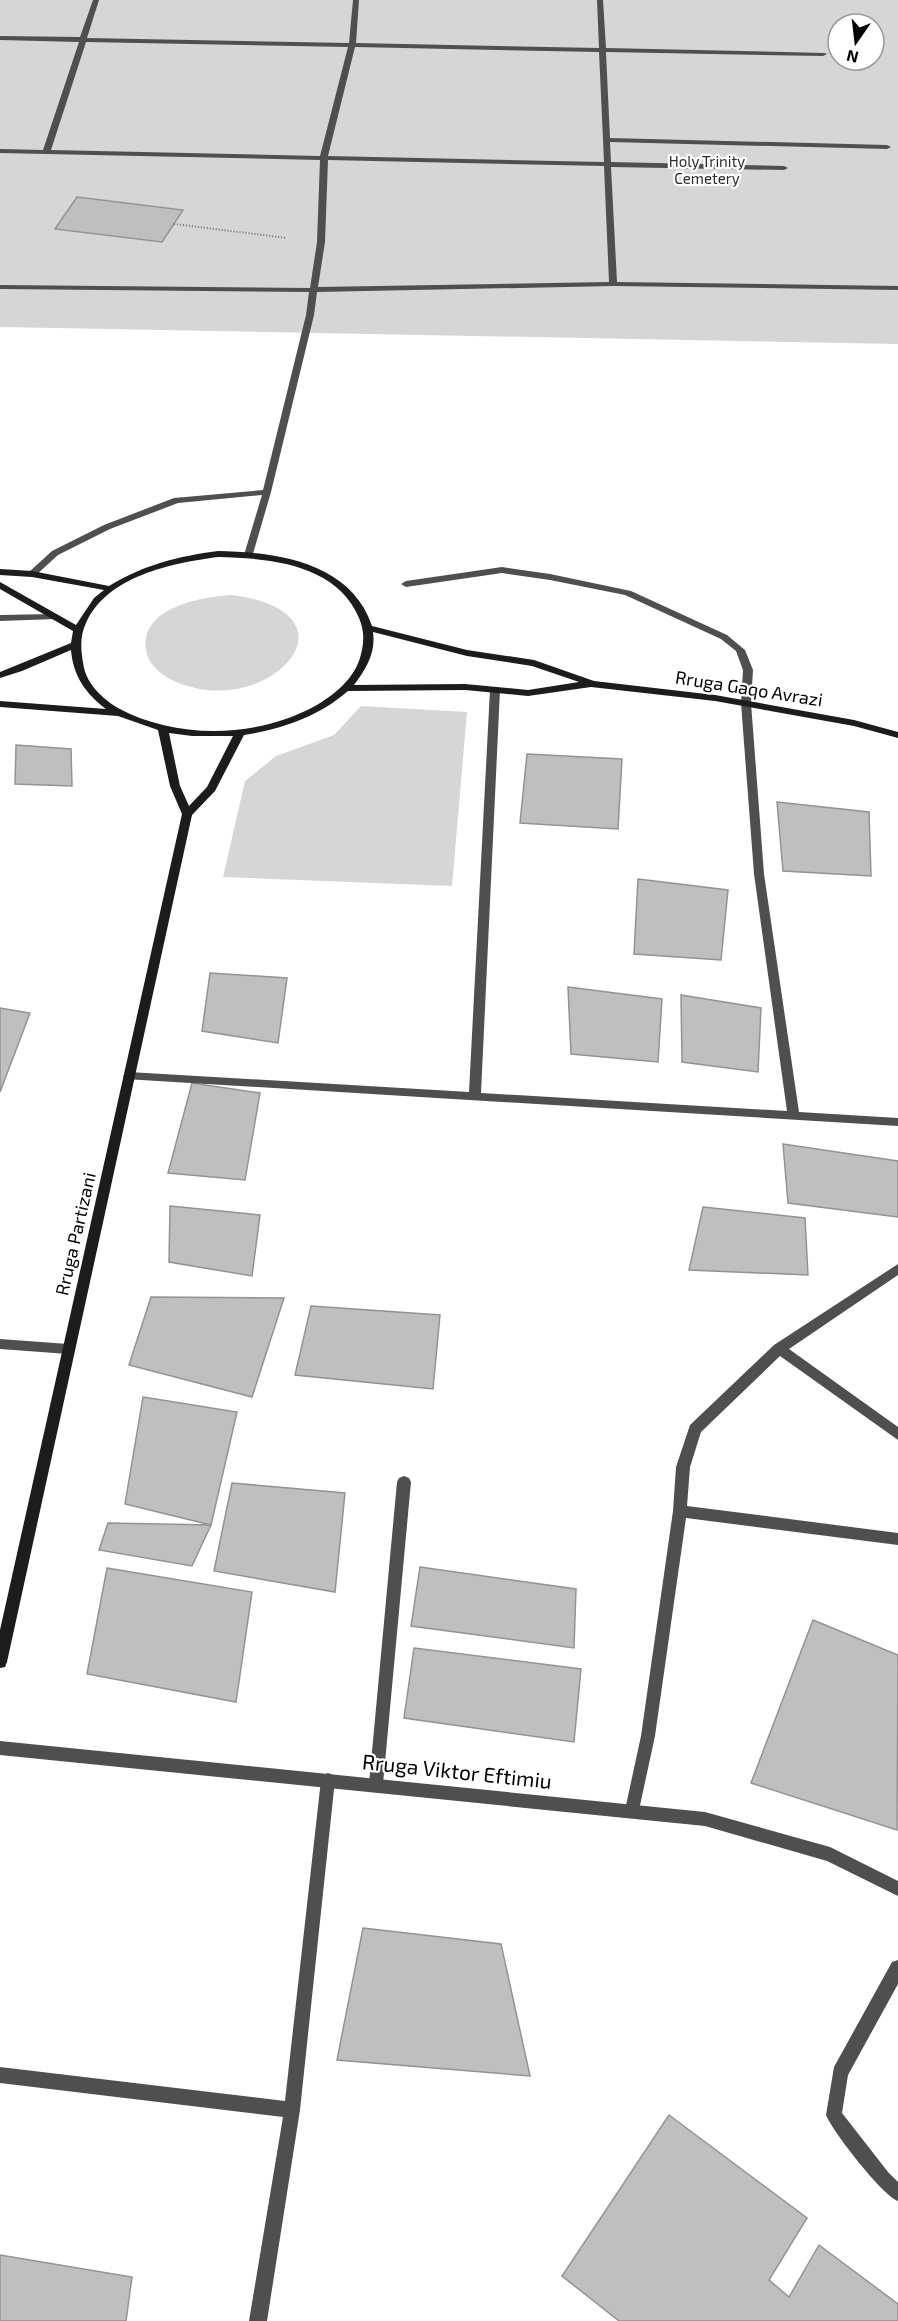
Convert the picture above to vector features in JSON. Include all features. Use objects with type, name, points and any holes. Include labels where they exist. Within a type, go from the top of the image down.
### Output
[{"type":"main road","points":[[0,704],[121,713],[163,729],[197,734],[240,732],[289,721],[330,701],[345,688],[365,659],[369,644],[368,628],[363,614],[354,600],[326,577],[288,561],[249,555],[218,554],[171,561],[139,573],[112,588],[92,608],[78,630],[75,645],[81,675],[90,689],[121,713]]},
{"type":"main road","points":[[0,572],[32,574],[112,588]]},
{"type":"main road","points":[[0,585],[78,630]]},
{"type":"main road","name":"Rruga Gaqo Avrazi","points":[[368,628],[467,653],[534,663],[593,684],[746,703],[854,723],[898,735]]},
{"type":"main road","points":[[0,675],[75,645]]},
{"type":"main road","name":"Rruga Gaqo Avrazi","points":[[345,688],[465,687],[528,693],[593,684]]},
{"type":"main road","points":[[163,729],[175,786],[188,814]]},
{"type":"main road","name":"Rruga Partizani","points":[[0,1662],[188,814],[211,789],[240,732]]},
{"type":"street","points":[[48,150],[96,0]]},
{"type":"street","points":[[249,555],[267,492],[310,315],[321,242],[324,156],[352,44],[356,0]]},
{"type":"street","points":[[600,0],[613,284]]},
{"type":"street","points":[[0,38],[823,54]]},
{"type":"street","points":[[606,140],[887,147]]},
{"type":"street","points":[[0,151],[48,150],[784,168]]},
{"type":"street","points":[[0,287],[312,290],[613,284],[898,288]]},
{"type":"street","points":[[32,574],[55,553],[107,527],[177,500],[267,492]]},
{"type":"street","points":[[406,584],[502,570],[628,593],[724,637],[740,650],[748,670],[746,703],[759,874],[794,1116]]},
{"type":"street","points":[[0,618],[53,617]]},
{"type":"street","points":[[475,1097],[495,690]]},
{"type":"street","points":[[129,1076],[898,1122]]},
{"type":"street","points":[[632,1810],[648,1736],[680,1511],[683,1467],[695,1429],[778,1349],[898,1269]]},
{"type":"street","points":[[0,1344],[69,1349]]},
{"type":"street","points":[[778,1349],[898,1434]]},
{"type":"street","points":[[376,1784],[404,1482]]},
{"type":"street","points":[[680,1511],[898,1539]]},
{"type":"street","name":"Rruga Viktor Eftimiu","points":[[0,1748],[376,1784],[705,1819],[830,1854],[898,1889]]},
{"type":"street","points":[[258,2321],[292,2110],[328,1780]]},
{"type":"street","points":[[898,1968],[840,2073],[834,2115],[882,2178],[898,2193]]},
{"type":"street","points":[[0,2075],[292,2110]]},
{"type":"path","points":[[174,224],[321,242]]},
{"type":"green space","name":"Holy Trinity Cemetery","points":[[0,0],[898,0],[898,344],[0,327]]},
{"type":"green space","points":[[232,595],[273,606],[294,622],[298,642],[289,661],[268,678],[240,688],[207,690],[172,680],[155,668],[146,650],[147,635],[162,614],[190,602]]},
{"type":"green space","points":[[361,706],[467,712],[452,886],[223,877],[245,781],[276,756],[334,735]]},
{"type":"building","points":[[77,197],[183,210],[162,242],[55,229]]},
{"type":"building","points":[[16,745],[71,749],[72,786],[15,784]]},
{"type":"building","points":[[527,754],[622,759],[618,829],[520,823]]},
{"type":"building","points":[[777,802],[869,812],[871,876],[783,871]]},
{"type":"building","points":[[638,879],[728,890],[721,960],[634,954]]},
{"type":"building","points":[[210,973],[287,978],[278,1043],[202,1031]]},
{"type":"building","points":[[568,987],[662,999],[658,1062],[571,1054]]},
{"type":"building","points":[[681,995],[761,1008],[758,1072],[682,1062]]},
{"type":"building","points":[[0,1008],[30,1013],[0,1092]]},
{"type":"building","points":[[192,1083],[260,1093],[245,1180],[168,1173]]},
{"type":"building","points":[[783,1144],[898,1161],[898,1217],[788,1203]]},
{"type":"building","points":[[170,1206],[260,1215],[252,1276],[169,1262]]},
{"type":"building","points":[[703,1207],[805,1218],[808,1275],[689,1270]]},
{"type":"building","points":[[151,1297],[284,1298],[252,1397],[129,1365]]},
{"type":"building","points":[[311,1306],[440,1315],[433,1389],[295,1375]]},
{"type":"building","points":[[143,1397],[237,1412],[211,1525],[125,1504]]},
{"type":"building","points":[[232,1483],[345,1493],[335,1592],[214,1571]]},
{"type":"building","points":[[108,1523],[211,1525],[192,1566],[99,1550]]},
{"type":"building","points":[[420,1567],[576,1589],[574,1648],[411,1626]]},
{"type":"building","points":[[107,1568],[252,1592],[236,1702],[87,1674]]},
{"type":"building","points":[[813,1620],[898,1655],[897,1830],[751,1783]]},
{"type":"building","points":[[414,1648],[581,1669],[574,1742],[404,1718]]},
{"type":"building","points":[[363,1928],[501,1944],[530,2076],[337,2060]]},
{"type":"building","points":[[669,2115],[807,2218],[769,2280],[789,2297],[819,2245],[898,2304],[898,2321],[619,2321],[562,2276]]},
{"type":"building","points":[[0,2255],[132,2277],[126,2321],[0,2321]]}]
